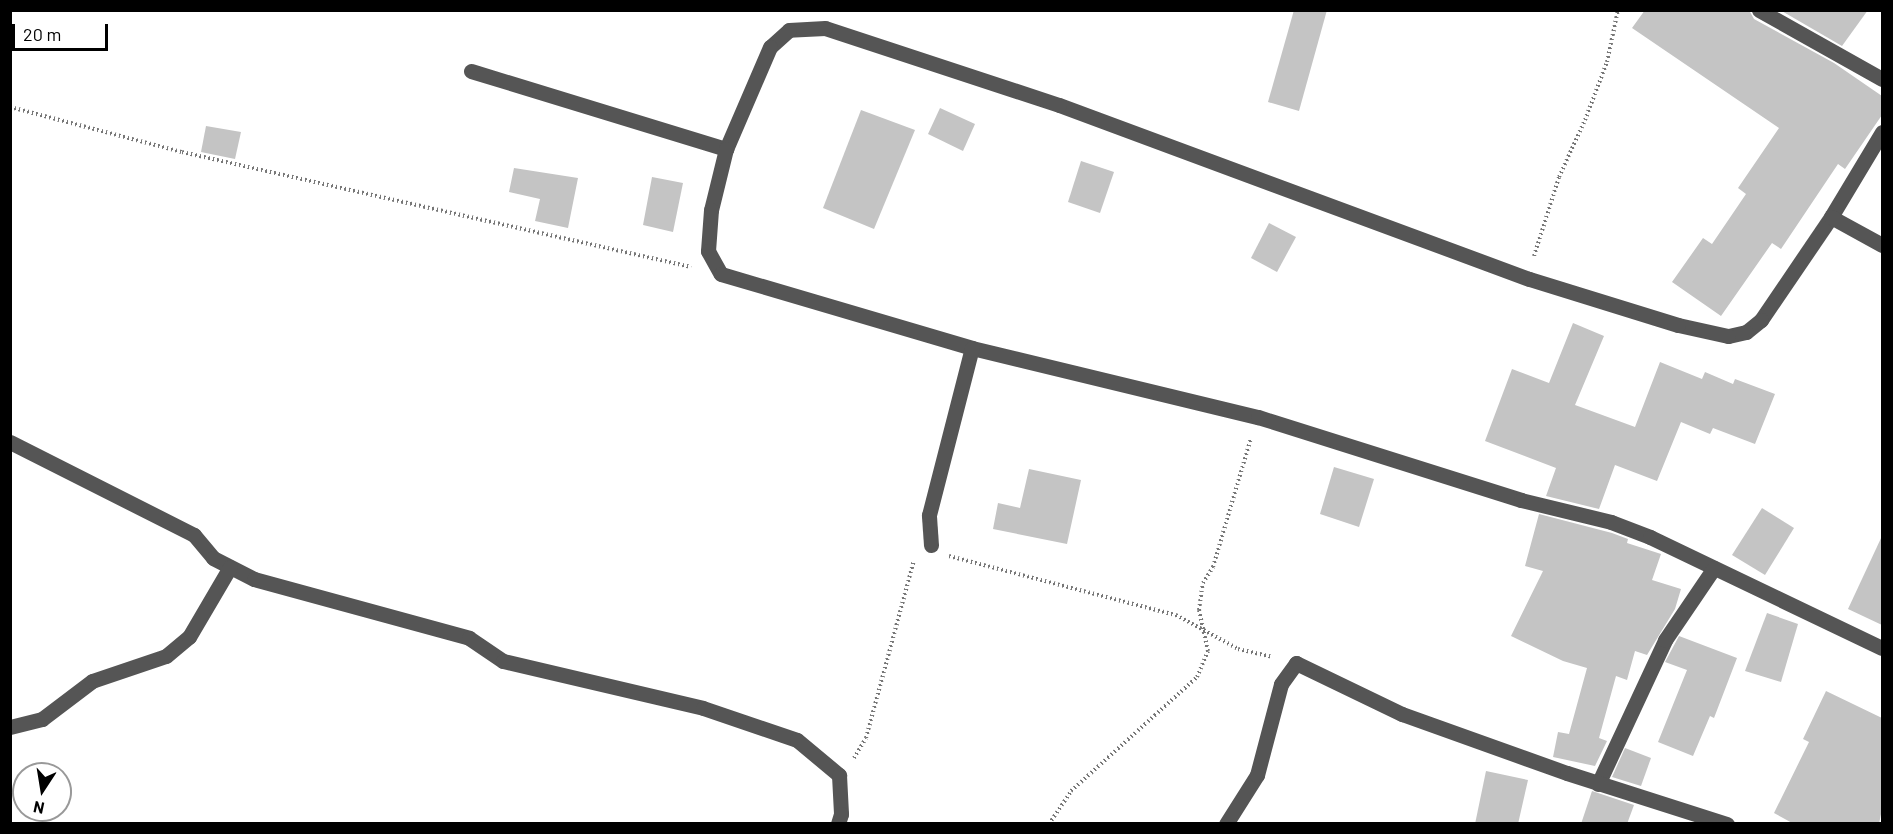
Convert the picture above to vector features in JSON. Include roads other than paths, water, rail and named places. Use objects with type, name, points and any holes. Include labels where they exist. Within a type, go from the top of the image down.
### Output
[{"type":"street","points":[[1759,10],[1882,79]]},
{"type":"street","points":[[1882,132],[1831,217],[1761,320],[1746,332],[1728,336],[1678,325],[1529,279],[1059,105],[825,28],[789,30],[770,47],[726,149],[711,210],[708,251],[721,274],[972,348],[1258,417],[1521,500],[1611,522],[1882,648]]},
{"type":"street","points":[[471,70],[726,149]]},
{"type":"street","points":[[1831,217],[1882,245]]},
{"type":"street","points":[[931,545],[929,515],[972,348]]},
{"type":"street","points":[[10,442],[194,535],[213,558],[254,579],[469,638],[503,661],[747,721],[797,740],[839,775],[841,814],[838,824]]},
{"type":"street","points":[[10,727],[42,719],[92,681],[166,656],[189,636],[230,567]]},
{"type":"street","points":[[1598,784],[1665,640],[1714,568]]},
{"type":"street","points":[[1226,824],[1257,775],[1281,684],[1296,663],[1401,714],[1598,784],[1727,824]]}]
